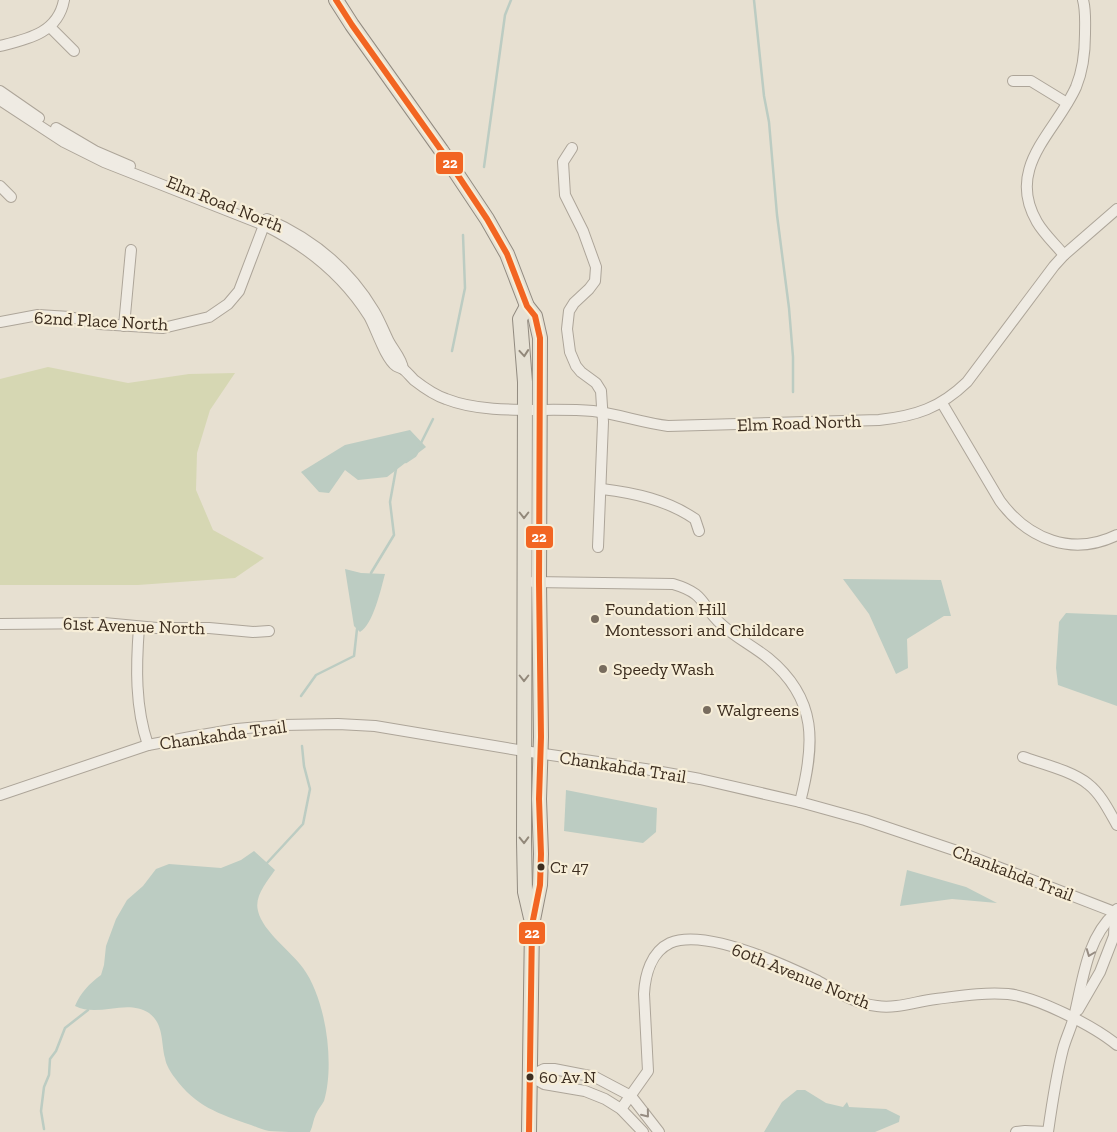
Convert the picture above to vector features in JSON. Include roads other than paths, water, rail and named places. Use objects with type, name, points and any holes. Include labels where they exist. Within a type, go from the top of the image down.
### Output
[{"type":"main road","points":[[336,0],[487,219],[507,254],[528,306],[536,316],[540,338],[540,409],[524,751],[525,892],[532,925]]},
{"type":"main road","points":[[528,306],[520,319],[524,356],[524,409],[541,754],[539,790],[540,885],[532,925],[529,1132]]},
{"type":"street","points":[[0,46],[35,37],[50,27],[62,10],[64,0]]},
{"type":"street","points":[[1064,255],[1037,222],[1029,199],[1028,181],[1032,159],[1039,145],[1067,103],[1078,81],[1084,56],[1086,18],[1083,0]]},
{"type":"street","points":[[50,27],[74,51]]},
{"type":"street","points":[[1013,81],[1031,81],[1067,103]]},
{"type":"street","name":"Elm Road North","points":[[0,91],[95,151],[265,222],[304,247],[327,265],[343,281],[369,317],[395,366],[403,369],[427,389],[445,399],[469,406],[602,412],[650,424],[668,426],[879,420],[918,414],[942,402],[967,382],[1039,285],[1064,255],[1117,209]]},
{"type":"street","name":"Elm Road North","points":[[0,100],[64,142],[104,162],[265,222]]},
{"type":"street","points":[[572,148],[564,162],[565,195],[583,231],[596,267],[595,281],[569,311],[567,329],[572,359],[581,372],[596,383],[601,391],[602,489],[598,547]]},
{"type":"street","points":[[0,186],[11,197]]},
{"type":"street","name":"62nd Place North","points":[[0,322],[38,315],[70,317],[98,324],[163,328],[209,316],[228,304],[239,291],[265,222]]},
{"type":"street","points":[[124,326],[131,250]]},
{"type":"street","points":[[942,402],[1000,501],[1011,516],[1025,527],[1040,537],[1076,544],[1093,543],[1117,535]]},
{"type":"street","points":[[602,489],[634,494],[669,504],[695,519],[699,531]]},
{"type":"street","points":[[532,582],[674,584],[687,588],[700,596],[720,624],[770,659],[800,695],[807,714],[811,745],[800,802]]},
{"type":"street","name":"61st Avenue North","points":[[0,624],[104,623],[139,627],[269,631]]},
{"type":"street","points":[[139,627],[138,688],[143,732],[148,745]]},
{"type":"street","name":"Chankahda Trail","points":[[0,795],[148,745],[237,729],[283,725],[338,724],[384,727],[541,754],[645,769],[700,779],[800,802],[865,820],[954,850],[1116,911]]},
{"type":"street","points":[[1023,757],[1076,776],[1088,784],[1098,794],[1117,825]]},
{"type":"street","points":[[1016,1132],[1048,1132],[1060,1063],[1084,969],[1105,921],[1116,911]]},
{"type":"street","points":[[1073,1018],[1100,972],[1111,945],[1114,936],[1116,911]]},
{"type":"street","name":"60th Avenue North","points":[[621,1109],[648,1071],[644,983],[649,966],[660,950],[681,940],[690,939],[712,942],[757,955],[817,981],[852,999],[876,1006],[900,1006],[961,996],[1008,994],[1030,999],[1073,1018],[1105,1035],[1117,1045]]},
{"type":"street","points":[[530,1076],[544,1069],[574,1072],[595,1078],[631,1096],[659,1132]]},
{"type":"street","points":[[530,1076],[544,1084],[585,1091],[605,1099],[621,1109],[643,1132]]},
{"type":"waterway","points":[[484,167],[505,15],[511,0]]},
{"type":"waterway","points":[[754,0],[789,308],[793,357],[793,392]]},
{"type":"waterway","points":[[452,351],[465,288],[463,235]]},
{"type":"waterway","points":[[420,445],[433,419]]},
{"type":"waterway","points":[[406,462],[417,453]]},
{"type":"waterway","points":[[371,573],[394,535],[390,502],[396,469]]},
{"type":"waterway","points":[[301,696],[316,675],[354,656],[357,629]]},
{"type":"waterway","points":[[267,863],[303,824],[310,789],[304,766],[302,746]]},
{"type":"waterway","points":[[44,1129],[41,1111],[44,1087],[49,1075],[50,1059],[56,1051],[65,1028],[88,1010]]},
{"type":"place","name":"Foundation Hill Montessori and Childcare","points":[[595,619]]},
{"type":"place","name":"Speedy Wash","points":[[603,669]]},
{"type":"place","name":"Walgreens","points":[[707,710]]},
{"type":"place","name":"Cr 47","points":[[541,867]]},
{"type":"place","name":"60 Av N","points":[[530,1077]]}]
